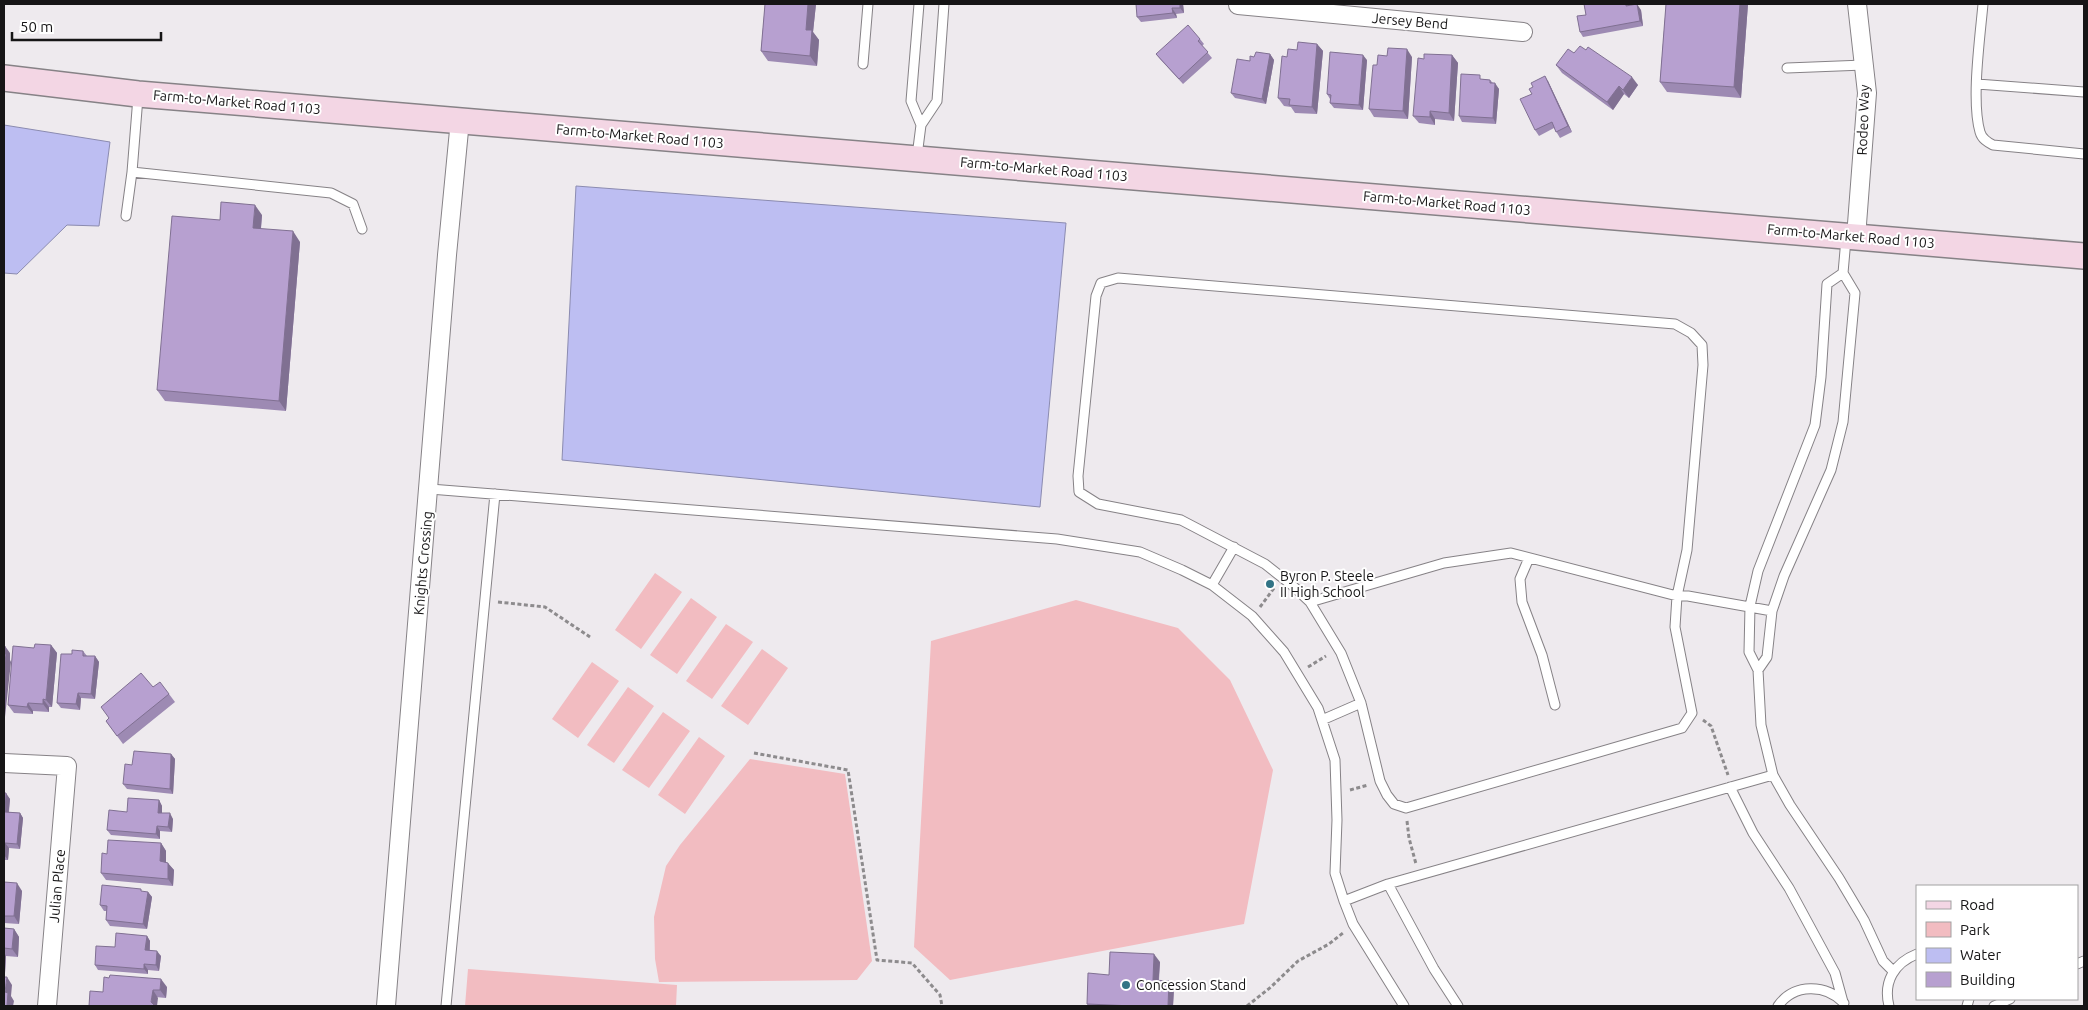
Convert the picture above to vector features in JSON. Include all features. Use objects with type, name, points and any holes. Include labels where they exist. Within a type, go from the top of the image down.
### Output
[{"type":"main road","name":"Farm-to-Market Road 1103","points":[[4,78],[138,94],[917,159],[990,163],[2084,256]]},
{"type":"street","name":"Rodeo Way","points":[[1851,236],[1867,93],[1857,4]]},
{"type":"street","name":"Jersey Bend","points":[[1238,5],[1524,32]]},
{"type":"street","name":"Knights Crossing","points":[[386,1006],[430,490],[447,255],[460,120]]},
{"type":"street","name":"Julian Place","points":[[4,763],[67,766],[47,1006]]},
{"type":"lane","points":[[863,64],[868,4]]},
{"type":"lane","points":[[919,4],[911,100],[921,125]]},
{"type":"lane","points":[[917,159],[921,125],[937,101],[944,4]]},
{"type":"lane","points":[[1983,4],[1976,100],[1980,132],[1985,141],[1993,145],[2084,154]]},
{"type":"lane","points":[[1787,68],[1864,65]]},
{"type":"lane","points":[[1977,84],[2084,92]]},
{"type":"lane","points":[[126,216],[132,172],[138,94]]},
{"type":"lane","points":[[132,172],[331,193],[353,204],[362,230]]},
{"type":"lane","points":[[1758,670],[1767,657],[1772,611],[1784,576],[1831,470],[1843,422],[1855,293],[1843,273],[1851,236]]},
{"type":"lane","points":[[1843,273],[1827,284],[1815,425],[1758,570],[1750,606],[1749,652],[1758,670],[1760,724],[1773,775],[1790,805],[1839,878],[1864,920],[1882,961],[1893,971]]},
{"type":"lane","points":[[1118,278],[1128,278],[1674,324],[1691,333],[1702,344],[1687,550],[1676,596],[1675,627],[1692,713],[1682,728],[1406,808],[1394,804],[1386,795],[1380,781],[1362,703],[1342,653],[1310,602],[1281,577],[1265,564],[1180,520],[1098,504],[1079,492],[1078,476],[1096,296],[1101,283],[1118,278]]},
{"type":"lane","points":[[430,490],[1056,538],[1140,552],[1212,585],[1252,616],[1284,652],[1318,708],[1335,760],[1335,873],[1353,924],[1404,1006]]},
{"type":"lane","points":[[446,1006],[495,494]]},
{"type":"lane","points":[[1212,585],[1234,547]]},
{"type":"lane","points":[[1310,602],[1444,564],[1511,553],[1676,596],[1688,596],[1772,611]]},
{"type":"lane","points":[[1529,558],[1520,579],[1522,602],[1542,655],[1555,705]]},
{"type":"lane","points":[[1322,720],[1362,703]]},
{"type":"lane","points":[[1344,901],[1388,884],[1773,775]]},
{"type":"lane","points":[[1730,787],[1753,834],[1789,888],[1835,973],[1845,1004]]},
{"type":"lane","points":[[1388,884],[1434,969],[1458,1006]]},
{"type":"lane","points":[[1889,1006],[1886,992],[1893,971],[1906,958],[1916,954]]},
{"type":"lane","points":[[1778,1006],[1793,993],[1806,988],[1820,989],[1832,993],[1845,1004]]},
{"type":"lane","points":[[1994,1006],[2008,1000]]},
{"type":"path","points":[[1252,616],[1270,595],[1281,577]]},
{"type":"path","points":[[485,600],[545,607],[590,637]]},
{"type":"path","points":[[1297,674],[1325,656],[1342,653]]},
{"type":"path","points":[[754,753],[848,770],[877,960],[912,963],[940,995],[942,1006]]},
{"type":"path","points":[[1336,794],[1380,781]]},
{"type":"path","points":[[1406,808],[1409,838],[1419,876]]},
{"type":"path","points":[[1247,1006],[1271,987],[1298,961],[1329,944],[1353,924]]},
{"type":"green space","points":[[655,573],[682,592],[641,649],[615,630]]},
{"type":"green space","points":[[691,598],[717,617],[677,674],[650,655]]},
{"type":"green space","points":[[1076,600],[1178,628],[1230,680],[1273,770],[1244,924],[950,980],[914,947],[931,641]]},
{"type":"green space","points":[[726,624],[753,642],[712,699],[686,681]]},
{"type":"green space","points":[[762,649],[788,668],[748,725],[721,706]]},
{"type":"green space","points":[[592,662],[619,681],[578,738],[552,719]]},
{"type":"green space","points":[[628,687],[654,706],[614,763],[587,745]]},
{"type":"green space","points":[[663,712],[690,731],[649,788],[622,770]]},
{"type":"green space","points":[[699,737],[725,756],[685,814],[658,795]]},
{"type":"green space","points":[[750,759],[845,774],[872,961],[857,980],[659,982],[655,959],[654,917],[666,866],[680,845]]},
{"type":"green space","points":[[468,969],[677,985],[676,1006],[465,1006]]},
{"type":"water","points":[[4,125],[110,142],[99,226],[67,225],[17,274],[4,273]]},
{"type":"water","points":[[576,186],[1066,223],[1040,507],[562,460]]},
{"type":"building","points":[[765,4],[808,4],[806,30],[812,30],[810,56],[761,51]]},
{"type":"building","points":[[1136,4],[1180,4],[1180,8],[1172,8],[1173,13],[1137,17]]},
{"type":"building","points":[[1584,4],[1626,4],[1626,6],[1637,4],[1640,21],[1580,32],[1577,16],[1586,15]]},
{"type":"building","points":[[1666,4],[1740,4],[1734,87],[1660,82]]},
{"type":"building","points":[[1188,25],[1208,52],[1179,79],[1156,54]]},
{"type":"building","points":[[1298,42],[1317,44],[1312,107],[1289,105],[1290,99],[1278,98],[1282,56],[1287,57],[1288,49],[1297,50]]},
{"type":"building","points":[[1580,46],[1586,50],[1588,47],[1632,77],[1623,90],[1619,86],[1607,102],[1556,65],[1568,49],[1574,53]]},
{"type":"building","points":[[1388,48],[1407,49],[1403,111],[1369,109],[1373,65],[1377,65],[1378,55],[1387,56]]},
{"type":"building","points":[[1256,52],[1270,54],[1262,99],[1231,93],[1237,59],[1250,61],[1250,56],[1254,57]]},
{"type":"building","points":[[1330,52],[1363,55],[1359,105],[1330,103],[1331,95],[1327,94]]},
{"type":"building","points":[[1424,54],[1452,55],[1449,113],[1430,111],[1430,117],[1413,116],[1418,58],[1424,59]]},
{"type":"building","points":[[1461,74],[1480,75],[1480,79],[1490,80],[1490,83],[1495,83],[1493,118],[1459,116]]},
{"type":"building","points":[[1545,76],[1568,126],[1556,132],[1552,122],[1535,130],[1520,99],[1532,94],[1529,89],[1533,87],[1531,83]]},
{"type":"building","points":[[221,202],[255,205],[253,228],[293,231],[279,401],[157,390],[172,216],[220,220]]},
{"type":"building","points":[[35,644],[51,645],[46,700],[43,699],[43,704],[28,703],[27,707],[8,705],[13,646],[34,648]]},
{"type":"building","points":[[72,650],[83,651],[83,656],[95,656],[91,694],[78,693],[76,704],[57,703],[61,654],[72,654]]},
{"type":"building","points":[[4,654],[6,654],[4,671]]},
{"type":"building","points":[[141,673],[153,687],[160,682],[169,694],[117,736],[106,721],[109,718],[101,707]]},
{"type":"building","points":[[134,751],[171,754],[170,789],[123,784],[125,764],[132,765]]},
{"type":"building","points":[[4,793],[6,793],[5,812],[20,813],[17,844],[5,843],[4,855]]},
{"type":"building","points":[[128,798],[159,800],[158,813],[170,813],[168,827],[157,826],[156,834],[107,830],[109,810],[127,812]]},
{"type":"building","points":[[108,840],[161,843],[160,861],[168,863],[168,879],[101,873],[102,853],[107,854]]},
{"type":"building","points":[[4,882],[17,883],[14,916],[4,916]]},
{"type":"building","points":[[102,885],[141,889],[141,891],[148,892],[143,924],[106,920],[107,906],[100,905]]},
{"type":"building","points":[[4,928],[14,929],[12,949],[4,948]]},
{"type":"building","points":[[116,933],[147,936],[145,950],[157,951],[156,965],[144,964],[144,969],[95,965],[96,946],[115,947]]},
{"type":"building","name":"Concession Stand","points":[[1110,952],[1154,954],[1153,980],[1169,981],[1168,1006],[1087,1004],[1088,973],[1109,975]]},
{"type":"building","points":[[110,975],[161,979],[160,990],[153,990],[151,1002],[154,1005],[89,1006],[90,991],[103,992],[104,977],[109,978]]},
{"type":"building","points":[[4,977],[7,977],[5,992],[8,993],[7,1006],[4,1006]]},
{"type":"place","name":"Byron P. Steele II High School","points":[[1270,584]]},
{"type":"place","name":"Concession Stand","points":[[1126,985]]}]
